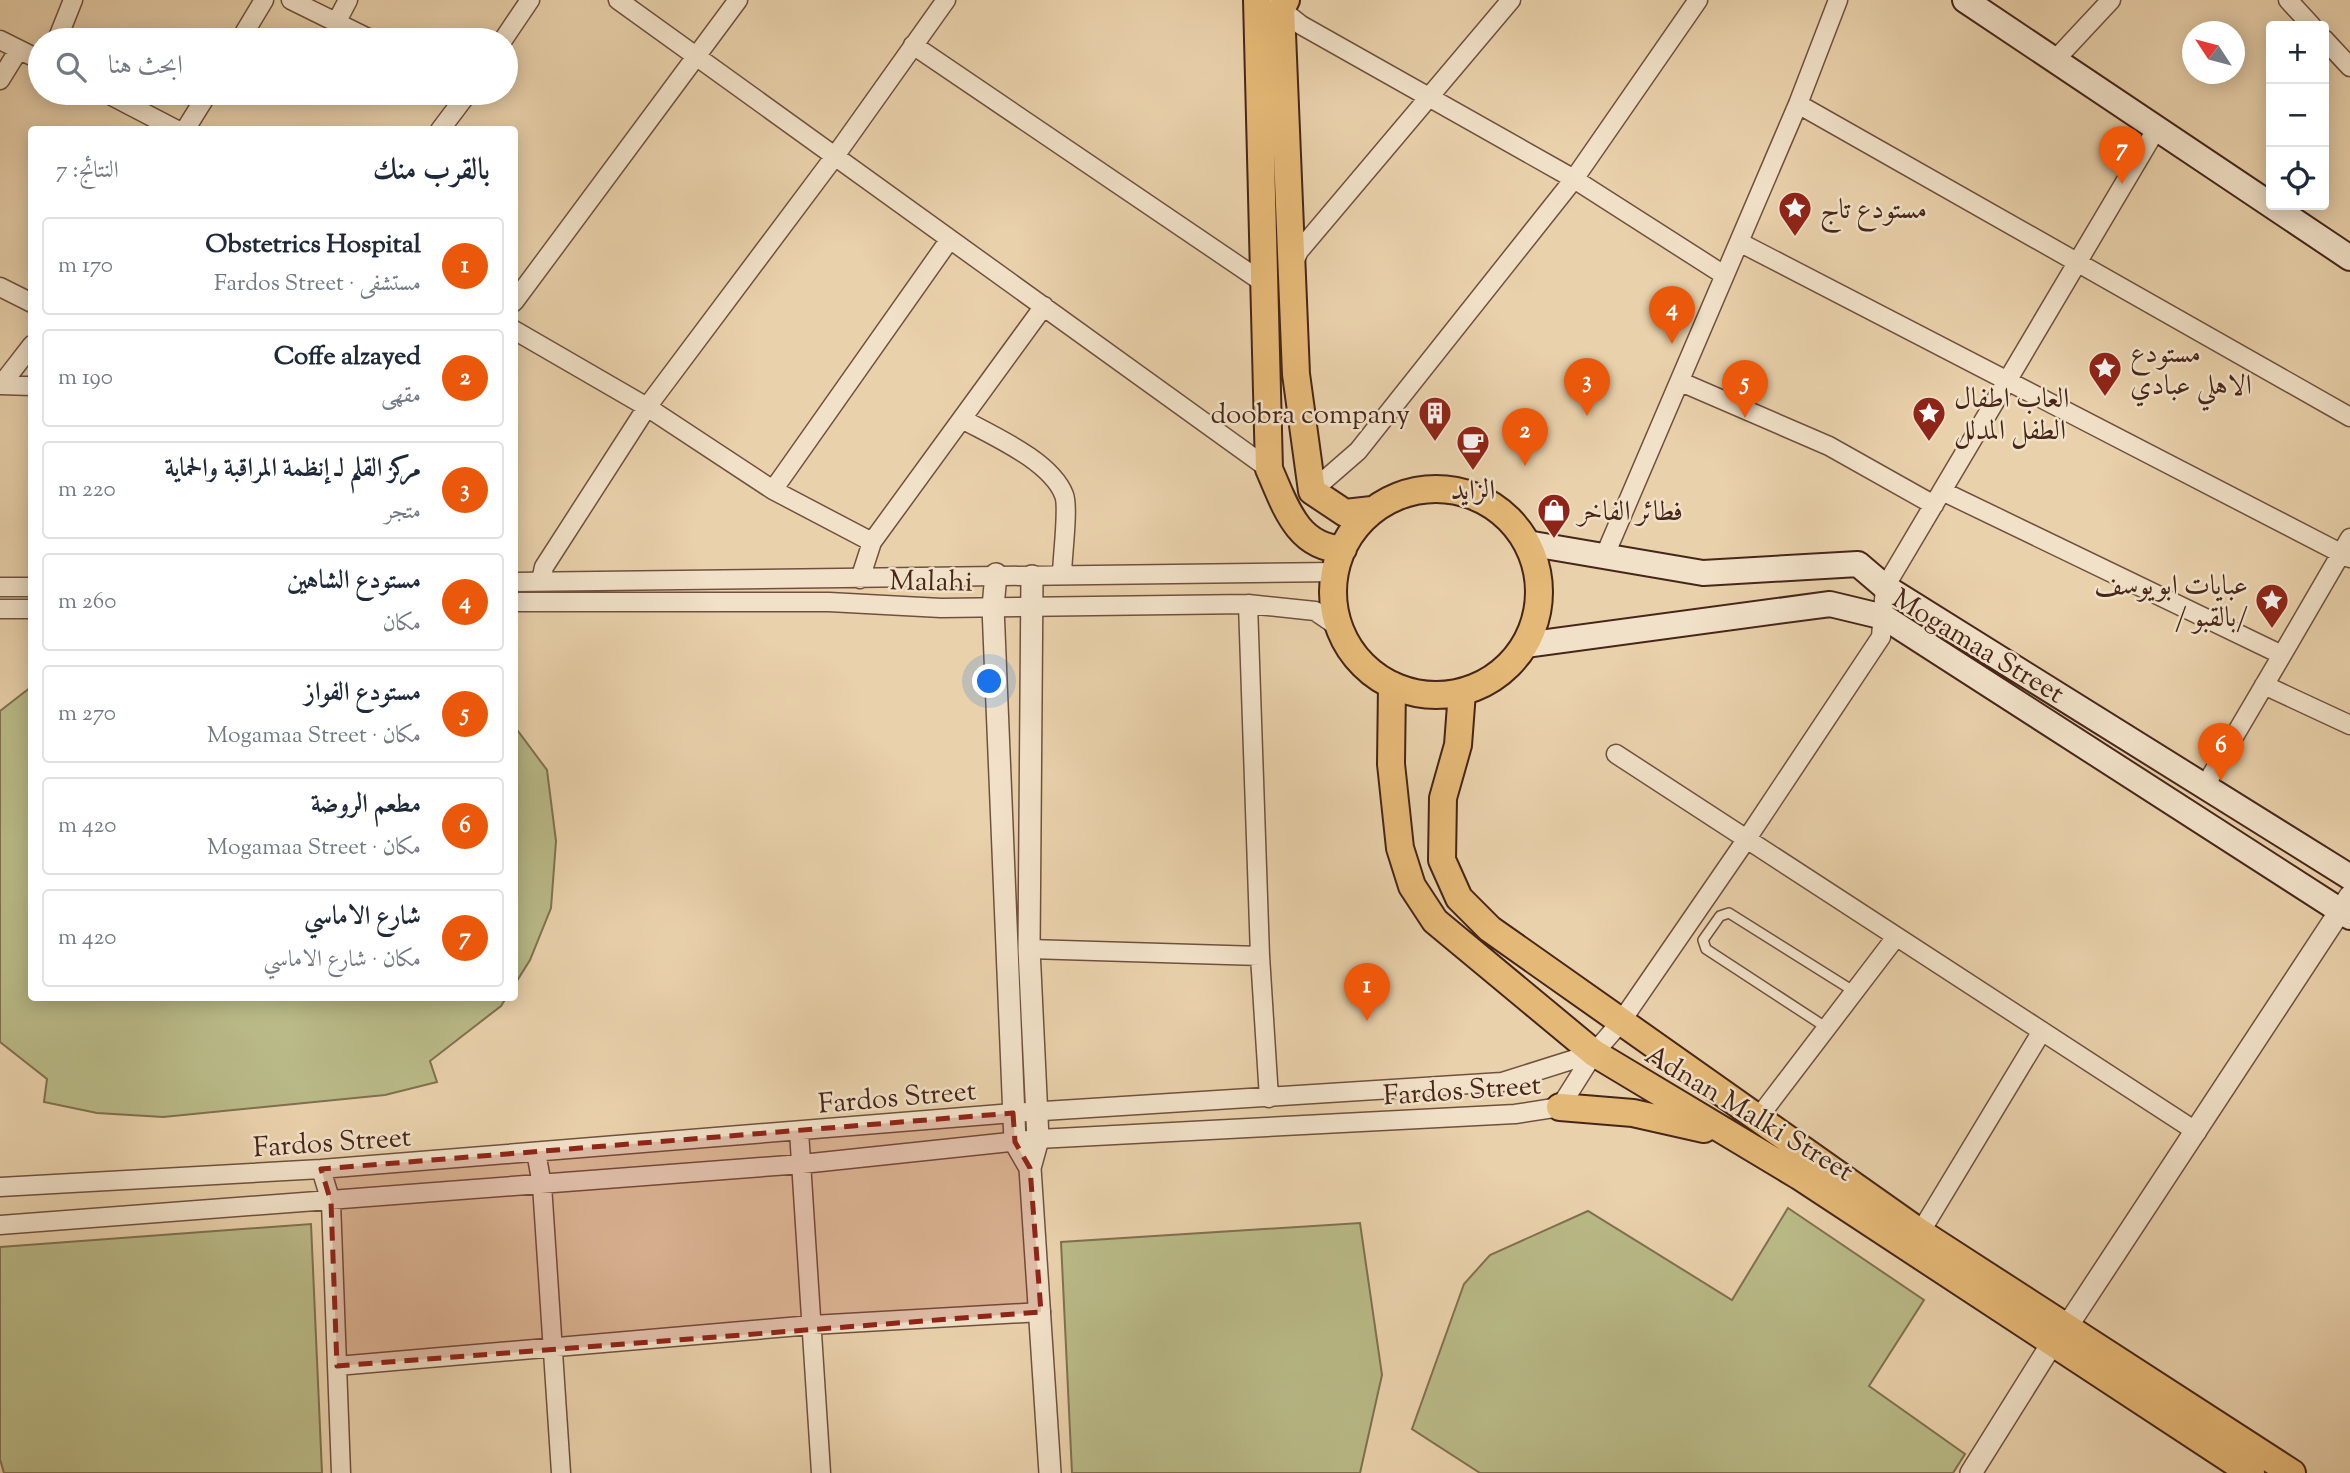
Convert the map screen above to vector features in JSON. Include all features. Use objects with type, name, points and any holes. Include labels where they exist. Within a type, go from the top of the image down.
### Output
[{"type":"main road","points":[[1965,0],[2350,258]]},
{"type":"main road","points":[[1273,2],[1292,268],[1296,374],[1312,491],[1345,513],[1372,510],[1402,495],[1421,491],[1460,492],[1487,502],[1510,520],[1527,543],[1537,568],[1539,594],[1535,621],[1525,645],[1497,674],[1462,692],[1426,694],[1392,685],[1361,661],[1340,628],[1334,600],[1339,560],[1372,510]]},
{"type":"main road","points":[[1273,2],[1264,283],[1269,469],[1294,525],[1339,560]]},
{"type":"main road","points":[[1267,375],[1296,374]]},
{"type":"main road","name":"Mogamaa Street","points":[[1527,543],[1703,573],[1858,564],[1885,587],[2350,877]]},
{"type":"main road","name":"Mogamaa Street","points":[[1525,645],[1830,604],[1884,617],[2347,908]]},
{"type":"main road","name":"Adnan Malki Street","points":[[1392,685],[1391,764],[1400,848],[1412,886],[1435,921],[1594,1054],[1725,1134],[1915,1241],[2059,1335],[2292,1473]]},
{"type":"main road","name":"Adnan Malki Street","points":[[1462,692],[1458,745],[1443,810],[1442,859],[1459,898],[1490,929],[1758,1118],[1915,1241]]},
{"type":"main road","points":[[1560,1107],[1633,1113],[1725,1134]]},
{"type":"main road","name":"Adnan Malki Street","points":[[2059,1335],[2251,1473]]},
{"type":"street","points":[[62,28],[73,0]]},
{"type":"street","points":[[247,28],[264,0]]},
{"type":"street","points":[[291,0],[346,28]]},
{"type":"street","points":[[335,23],[348,0]]},
{"type":"street","points":[[511,28],[530,0]]},
{"type":"street","points":[[618,0],[1269,469]]},
{"type":"street","points":[[518,297],[738,0]]},
{"type":"street","points":[[541,581],[544,567],[647,407],[835,156],[946,0]]},
{"type":"street","points":[[1292,268],[1299,251],[1511,0]]},
{"type":"street","points":[[1312,491],[1358,451],[1574,178],[1698,0]]},
{"type":"street","points":[[1605,555],[1798,104],[1838,0]]},
{"type":"street","points":[[2055,60],[2111,0]]},
{"type":"street","points":[[2288,0],[2307,21]]},
{"type":"street","points":[[1273,2],[1301,26],[1574,178],[1724,275]]},
{"type":"street","points":[[0,40],[28,55]]},
{"type":"street","points":[[2329,44],[2350,67]]},
{"type":"street","points":[[913,45],[1264,283]]},
{"type":"street","points":[[0,80],[18,51]]},
{"type":"street","points":[[1798,104],[2350,417]]},
{"type":"street","points":[[129,105],[169,126]]},
{"type":"street","points":[[187,126],[201,105]]},
{"type":"street","points":[[443,126],[459,105]]},
{"type":"street","points":[[1594,1054],[1620,1023],[1746,840],[1881,637],[1885,587],[2157,128]]},
{"type":"street","points":[[773,490],[950,239]]},
{"type":"street","points":[[1739,242],[2007,383],[2347,550],[2205,786]]},
{"type":"street","points":[[0,286],[28,301]]},
{"type":"street","points":[[860,579],[872,542],[1044,306]]},
{"type":"street","points":[[518,332],[647,407],[773,490],[872,542]]},
{"type":"street","points":[[0,385],[28,350]]},
{"type":"street","points":[[1681,382],[1829,446],[2282,655]]},
{"type":"street","points":[[0,385],[28,386]]},
{"type":"street","points":[[962,419],[1039,464],[1054,477],[1065,497],[1062,575]]},
{"type":"street","name":"Malahi","points":[[518,582],[860,579],[996,574],[1032,576],[1339,560]]},
{"type":"street","points":[[996,574],[993,607],[1013,1113],[1015,1142],[1030,1168]]},
{"type":"street","points":[[1032,576],[1029,607],[1029,949],[1038,1139],[1030,1168],[1050,1473]]},
{"type":"street","points":[[0,587],[28,587]]},
{"type":"street","name":"Malahi","points":[[518,602],[829,602],[993,607],[1248,604],[1315,611],[1340,628]]},
{"type":"street","points":[[1248,604],[1260,956],[1269,1098]]},
{"type":"street","points":[[0,609],[28,609]]},
{"type":"street","points":[[2264,685],[2350,725]]},
{"type":"street","points":[[1616,754],[2197,1132]]},
{"type":"street","points":[[1971,1473],[2059,1335],[2347,908]]},
{"type":"street","points":[[1758,1118],[1896,937]]},
{"type":"street","points":[[1029,949],[1260,956]]},
{"type":"street","points":[[1915,1241],[2042,1031]]},
{"type":"street","name":"Fardos Street","points":[[0,1187],[321,1169],[1013,1113],[1502,1082],[1594,1054]]},
{"type":"street","name":"Fardos Street","points":[[0,1225],[331,1202],[802,1164],[1038,1139],[1515,1114],[1560,1107],[1594,1054]]},
{"type":"street","points":[[799,1130],[821,1473]]},
{"type":"street","points":[[536,1152],[542,1185],[561,1473]]},
{"type":"street","points":[[321,1169],[331,1202],[341,1473]]},
{"type":"street","points":[[337,1366],[812,1325],[1041,1312]]},
{"type":"lane","points":[[1827,1028],[1706,949],[1703,940],[1720,916],[1729,913],[1855,992]]},
{"type":"highlighted area","points":[[1013,1113],[1015,1142],[1030,1168],[1041,1312],[337,1366],[331,1202],[321,1169]]},
{"type":"green space","points":[[28,689],[28,1001],[504,1001],[430,1061],[437,1082],[385,1095],[163,1117],[97,1113],[44,1102],[47,1079],[0,1042],[0,711]]},
{"type":"green space","points":[[518,731],[547,770],[556,841],[551,908],[530,960],[518,979]]},
{"type":"green space","points":[[1788,1208],[1924,1300],[1869,1386],[1965,1454],[1953,1473],[1480,1473],[1412,1429],[1464,1284],[1490,1255],[1588,1211],[1732,1300]]},
{"type":"green space","points":[[1360,1223],[1382,1375],[1360,1473],[1072,1473],[1061,1242]]},
{"type":"green space","points":[[311,1224],[322,1473],[4,1473],[0,1459],[0,1247]]},
{"type":"place","name":"شارع الاماسي","points":[[2122,184]]},
{"type":"place","name":"مستودع تاج","points":[[1795,238]]},
{"type":"place","name":"مستودع الشاهين","points":[[1672,344]]},
{"type":"place","name":"مستودع الاهلي عبادي","points":[[2105,398]]},
{"type":"place","name":"مركز القلم لـ إنظمة المراقبة والحماية","points":[[1587,416]]},
{"type":"place","name":"مستودع الفواز","points":[[1745,418]]},
{"type":"place","name":"doobra company","points":[[1435,443]]},
{"type":"place","name":"العاب اطفال الطفل المدلل","points":[[1929,443]]},
{"type":"place","name":"Coffe alzayed","points":[[1525,466]]},
{"type":"place","name":"الزايد","points":[[1473,472]]},
{"type":"place","name":"فطائر الفاخر","points":[[1554,540]]},
{"type":"place","name":"عبايات ابويوسف / بالقبو/","points":[[2272,630]]},
{"type":"place","name":"مطعم الروضة","points":[[2221,781]]},
{"type":"place","name":"Obstetrics Hospital","points":[[1367,1021]]}]
